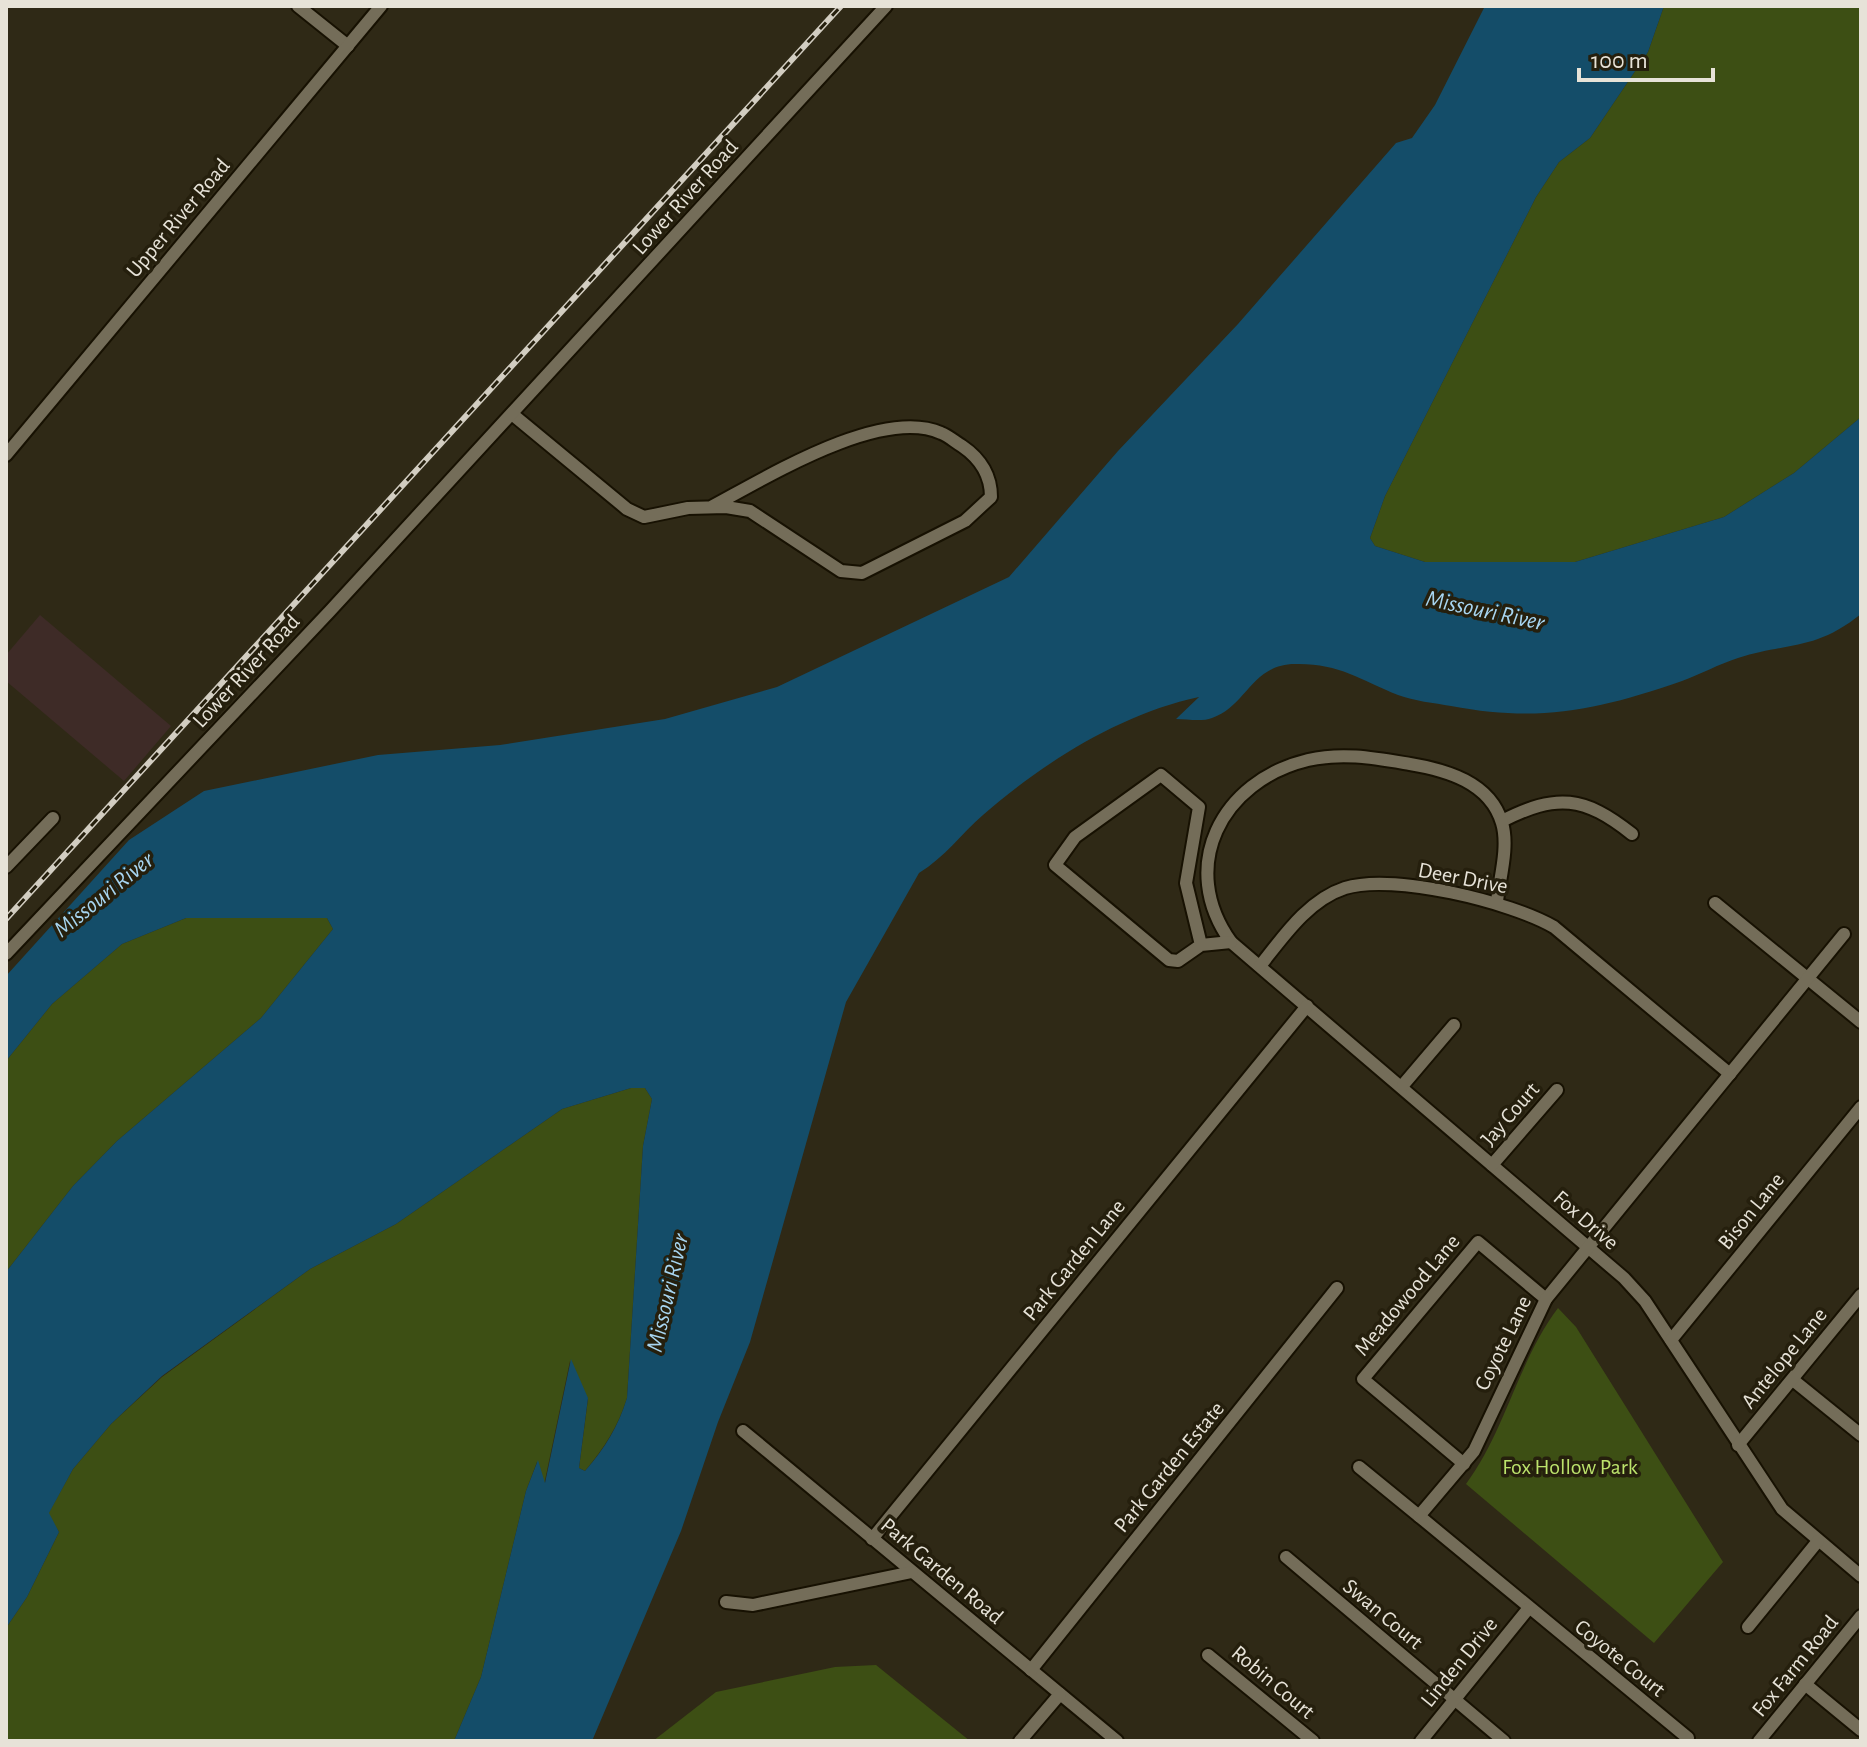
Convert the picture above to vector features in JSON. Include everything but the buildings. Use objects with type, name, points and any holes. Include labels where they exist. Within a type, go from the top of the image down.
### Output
[{"type":"street","points":[[298,6],[348,46]]},
{"type":"street","name":"Upper River Road","points":[[6,455],[381,6]]},
{"type":"street","name":"Lower River Road","points":[[6,954],[512,414],[886,6]]},
{"type":"street","points":[[512,414],[627,509],[644,517],[711,507],[750,511],[841,571],[862,573],[965,521],[991,497],[991,479],[970,451],[940,432],[914,427],[842,441],[711,507]]},
{"type":"street","name":"Fox Drive","points":[[1502,821],[1486,796],[1468,781],[1441,770],[1351,754],[1306,761],[1279,770],[1233,804],[1210,843],[1206,870],[1215,920],[1231,942],[1403,1085],[1645,1301],[1782,1509],[1861,1576]]},
{"type":"street","points":[[1201,945],[1186,883],[1199,807],[1161,775],[1075,837],[1055,865],[1161,957],[1178,961],[1201,945],[1231,942]]},
{"type":"street","points":[[1497,901],[1505,842],[1502,821],[1534,805],[1557,801],[1585,804],[1632,834]]},
{"type":"street","points":[[6,867],[53,818]]},
{"type":"street","name":"Deer Drive","points":[[1260,966],[1316,904],[1345,888],[1383,884],[1497,901],[1531,913],[1554,927],[1730,1074]]},
{"type":"street","points":[[1715,903],[1861,1022]]},
{"type":"street","name":"Coyote Lane","points":[[1419,1516],[1474,1451],[1546,1299],[1844,934]]},
{"type":"street","name":"Park Garden Lane","points":[[872,1539],[1307,1006]]},
{"type":"street","points":[[1403,1085],[1454,1025]]},
{"type":"street","name":"Jay Court","points":[[1492,1165],[1557,1090]]},
{"type":"street","name":"Bison Lane","points":[[1671,1340],[1861,1107]]},
{"type":"street","name":"Meadowood Lane","points":[[1464,1464],[1363,1379],[1478,1242],[1546,1299]]},
{"type":"street","name":"Park Garden Estate","points":[[1031,1670],[1337,1288]]},
{"type":"street","name":"Antelope Lane","points":[[1738,1445],[1860,1297]]},
{"type":"street","points":[[1793,1380],[1861,1435]]},
{"type":"street","name":"Park Garden Road","points":[[743,1431],[1117,1741]]},
{"type":"street","points":[[1359,1467],[1528,1609]]},
{"type":"street","points":[[1748,1627],[1818,1541]]},
{"type":"street","name":"Swan Court","points":[[1286,1557],[1504,1741]]},
{"type":"street","points":[[726,1602],[753,1605],[912,1572]]},
{"type":"street","name":"Linden Drive","points":[[1421,1741],[1528,1609]]},
{"type":"street","name":"Coyote Court","points":[[1528,1609],[1688,1738]]},
{"type":"street","name":"Fox Farm Road","points":[[1759,1741],[1861,1616]]},
{"type":"street","name":"Robin Court","points":[[1208,1655],[1313,1741]]},
{"type":"street","points":[[1805,1684],[1861,1730]]},
{"type":"street","points":[[1020,1741],[1060,1694]]},
{"type":"shaded area","points":[[40,615],[171,726],[124,781],[6,681],[6,655]]},
{"type":"green space","points":[[1664,6],[1861,6],[1861,417],[1794,473],[1724,517],[1575,562],[1425,562],[1375,546],[1370,538],[1385,496],[1536,197],[1559,162],[1590,138],[1648,52]]},
{"type":"green space","points":[[186,918],[327,918],[333,929],[261,1018],[117,1141],[73,1186],[6,1272],[6,1061],[52,1004],[122,944]]},
{"type":"green space","points":[[631,1088],[645,1088],[652,1099],[643,1146],[627,1398],[604,1445],[585,1471],[579,1468],[588,1399],[570,1361],[544,1485],[537,1462],[526,1491],[481,1677],[454,1741],[6,1741],[6,1628],[27,1597],[59,1532],[48,1514],[73,1469],[111,1424],[162,1377],[310,1269],[396,1224],[562,1109]]},
{"type":"green space","name":"Fox Hollow Park","points":[[1558,1308],[1576,1327],[1723,1562],[1654,1643],[1466,1484],[1492,1441],[1532,1350]]},
{"type":"green space","points":[[876,1665],[970,1741],[653,1741],[716,1692],[835,1667]]},
{"type":"water","name":"Missouri River","points":[[1485,6],[1664,6],[1648,52],[1590,138],[1559,162],[1536,197],[1385,496],[1370,538],[1375,546],[1425,562],[1575,562],[1724,517],[1794,473],[1861,417],[1861,614],[1845,626],[1815,640],[1738,658],[1623,700],[1568,711],[1513,713],[1424,702],[1324,666],[1280,666],[1259,678],[1224,713],[1212,718],[1176,719],[1199,697],[1140,715],[1084,742],[1031,777],[983,815],[945,853],[919,873],[846,1002],[750,1342],[718,1422],[681,1531],[592,1741],[454,1741],[481,1677],[526,1491],[538,1460],[545,1483],[571,1359],[588,1398],[579,1468],[585,1471],[605,1445],[627,1398],[643,1146],[652,1099],[645,1088],[631,1088],[562,1109],[396,1224],[310,1269],[162,1376],[111,1424],[73,1469],[49,1513],[59,1532],[27,1597],[6,1628],[6,1272],[73,1186],[117,1141],[261,1018],[333,929],[327,918],[186,918],[122,944],[52,1004],[6,1061],[6,976],[129,840],[204,791],[378,755],[500,745],[665,719],[777,687],[1009,577],[1118,451],[1238,324],[1396,143],[1412,138],[1435,105]]},
{"type":"railway","points":[[6,919],[841,6]]}]
